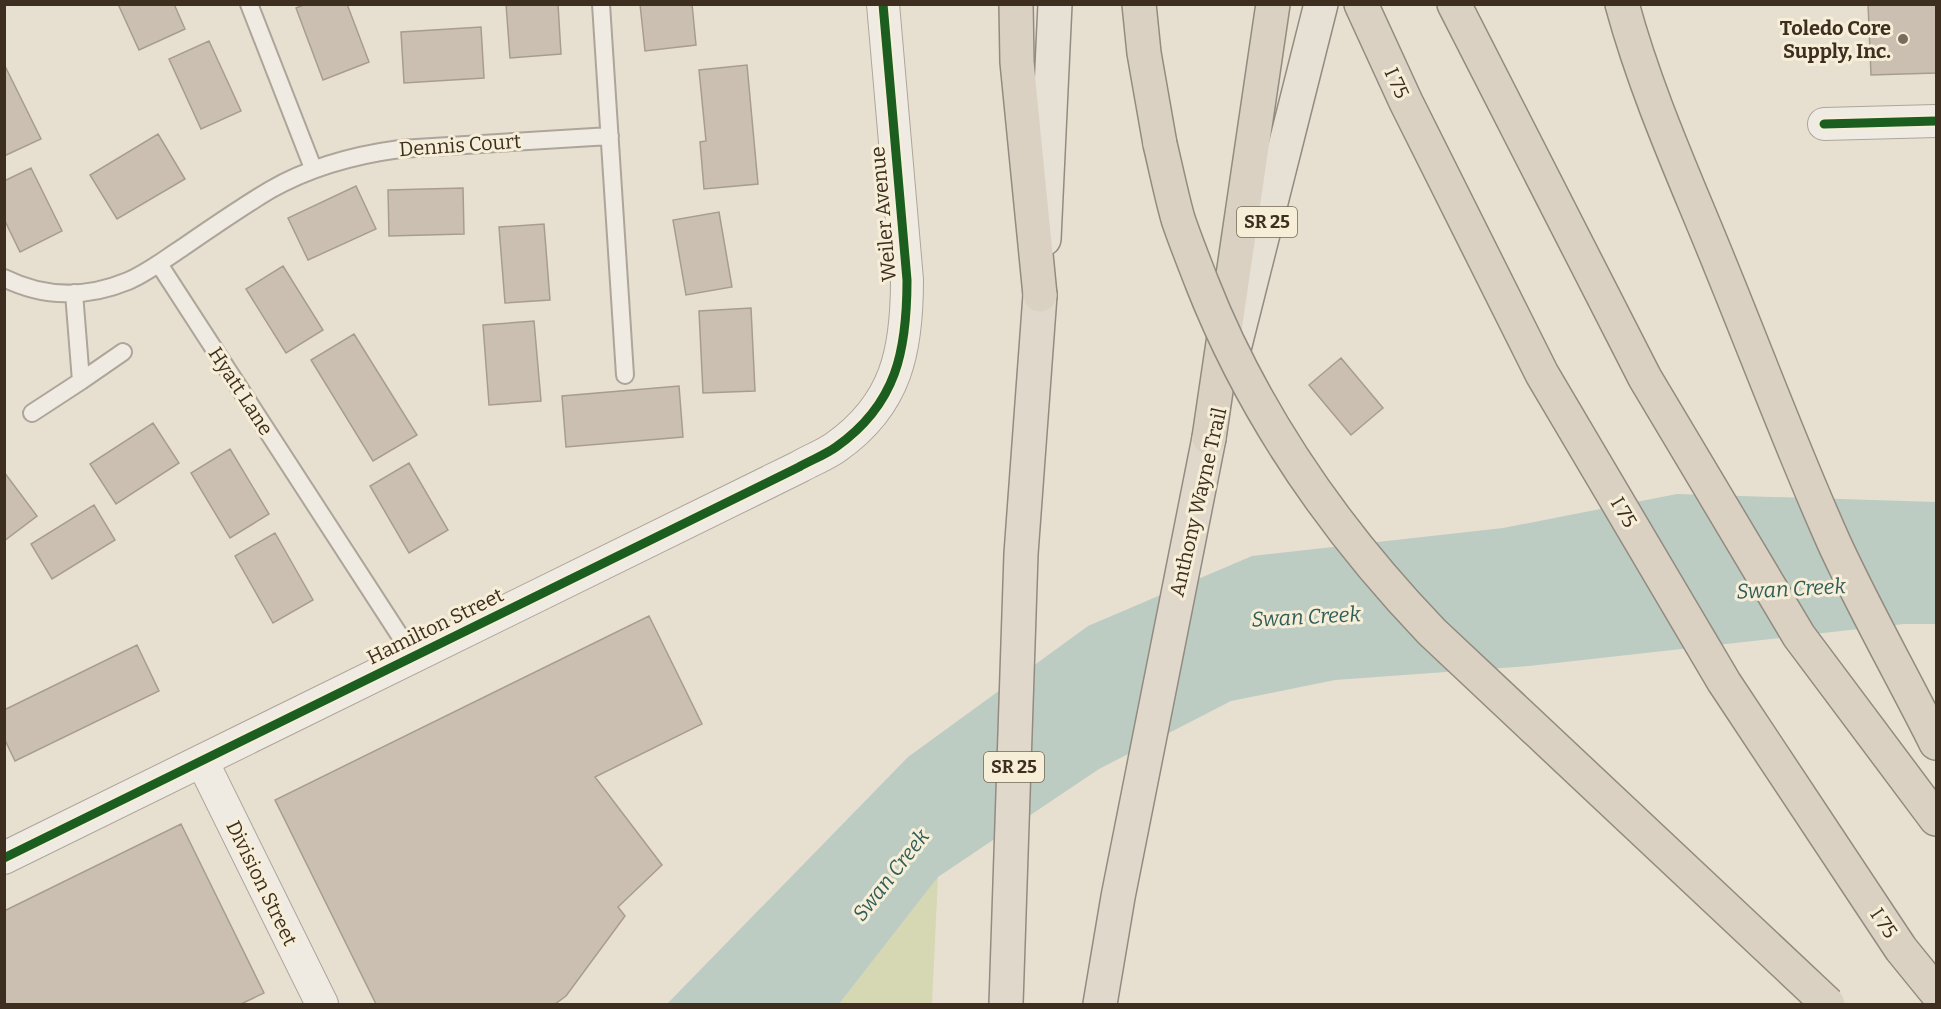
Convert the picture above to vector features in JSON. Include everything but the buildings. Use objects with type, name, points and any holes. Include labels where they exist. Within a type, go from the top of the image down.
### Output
[{"type":"highway","points":[[1016,4],[1017,62],[1040,295]]},
{"type":"highway","points":[[1139,4],[1144,53],[1160,144],[1179,220],[1215,317],[1268,422],[1320,502],[1395,594],[1432,633],[1828,1005]]},
{"type":"highway","points":[[1209,438],[1273,4]]},
{"type":"highway","name":"I 75","points":[[1361,4],[1406,102],[1542,374],[1724,682],[1901,949],[1936,992]]},
{"type":"highway","points":[[1454,4],[1645,378],[1799,636],[1936,819]]},
{"type":"highway","points":[[1622,4],[1633,44],[1665,133],[1698,209],[1810,488],[1837,548],[1936,743]]},
{"type":"highway","name":"SR 25","points":[[1006,992],[1021,554],[1040,295]]},
{"type":"highway","name":"Anthony Wayne Trail","points":[[1100,1005],[1118,897],[1209,438]]},
{"type":"main road","name":"SR 25","points":[[1040,295],[1055,4]]},
{"type":"main road","name":"Anthony Wayne Trail","points":[[1209,438],[1244,312],[1322,4]]},
{"type":"street","name":"Weiler Avenue","points":[[872,412],[888,391],[896,372],[907,318],[907,280],[883,4]]},
{"type":"street","points":[[1824,124],[1936,121]]},
{"type":"street","name":"Hamilton Street","points":[[4,858],[800,466],[836,447],[864,423],[872,412]]},
{"type":"street","name":"Division Street","points":[[202,760],[322,1005]]},
{"type":"lane","points":[[249,4],[313,168]]},
{"type":"lane","points":[[601,4],[625,375]]},
{"type":"lane","name":"Dennis Court","points":[[159,264],[272,189],[313,168],[374,152],[400,149],[610,136]]},
{"type":"lane","points":[[4,278],[22,287],[53,295],[93,291],[128,281],[159,264]]},
{"type":"lane","name":"Hyatt Lane","points":[[159,264],[413,656]]},
{"type":"lane","points":[[74,293],[81,381]]},
{"type":"lane","points":[[32,413],[123,352]]},
{"type":"green space","points":[[938,877],[932,1004],[839,1004]]},
{"type":"water","name":"Swan Creek","points":[[1677,494],[1936,502],[1936,624],[1904,624],[1529,666],[1335,680],[1231,701],[1099,769],[938,877],[839,1004],[667,1004],[908,757],[1088,626],[1252,556],[1503,528]]},
{"type":"cycle path","points":[[4,858],[799,467],[832,450],[857,430],[873,413],[894,374],[901,352],[906,306],[907,280],[883,4]]},
{"type":"cycle path","points":[[1824,124],[1936,121]]},
{"type":"place","name":"Toledo Core Supply, Inc.","points":[[1903,39]]}]
